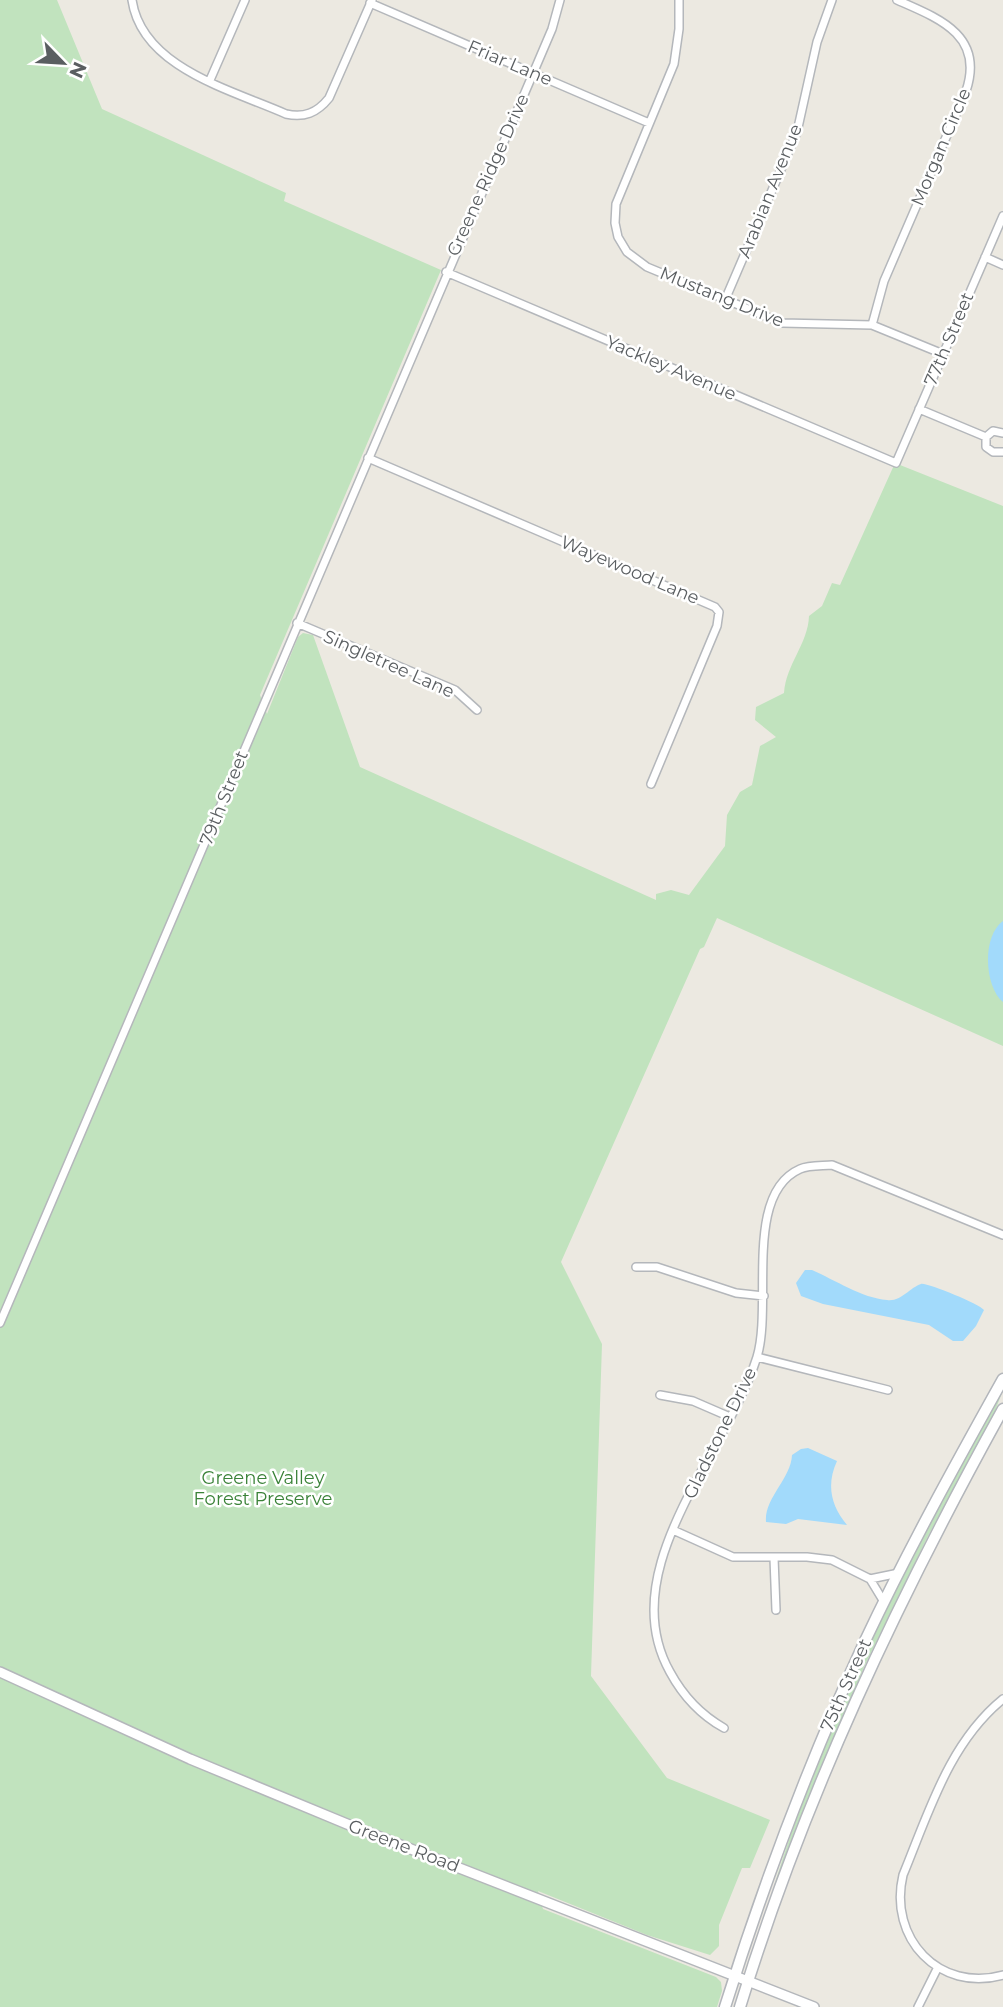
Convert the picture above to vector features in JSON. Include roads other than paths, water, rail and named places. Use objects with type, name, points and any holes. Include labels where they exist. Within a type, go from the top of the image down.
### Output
[{"type":"main road","name":"75th Street","points":[[725,2007],[804,1782],[884,1601],[1003,1379]]},
{"type":"main road","name":"75th Street","points":[[740,2007],[796,1843],[863,1681],[928,1547],[1003,1409]]},
{"type":"street","points":[[132,0],[141,28],[153,45],[170,60],[286,114],[298,116],[312,113],[329,98],[371,2]]},
{"type":"street","points":[[210,80],[245,0]]},
{"type":"street","name":"Greene Ridge Drive","points":[[446,272],[552,29],[560,0]]},
{"type":"street","points":[[649,123],[674,64],[680,29],[679,0]]},
{"type":"street","name":"Arabian Avenue","points":[[725,300],[794,139],[817,42],[832,0]]},
{"type":"street","name":"Morgan Circle","points":[[872,325],[878,295],[966,91],[970,71],[967,51],[951,26],[897,0]]},
{"type":"street","name":"Friar Lane","points":[[371,2],[649,123]]},
{"type":"street","name":"Mustang Drive","points":[[649,123],[618,195],[614,217],[618,237],[627,252],[647,267],[793,325],[872,325],[943,354]]},
{"type":"street","name":"77th Street","points":[[896,463],[1003,216]]},
{"type":"street","points":[[985,257],[1003,265]]},
{"type":"street","name":"79th Street","points":[[0,1323],[446,272]]},
{"type":"street","name":"Yackley Avenue","points":[[446,272],[896,463]]},
{"type":"street","points":[[919,409],[985,438]]},
{"type":"street","points":[[985,438],[993,431],[1003,433]]},
{"type":"street","points":[[985,438],[986,447],[993,452],[1003,452]]},
{"type":"street","name":"Wayewood Lane","points":[[368,458],[715,607],[719,612],[717,626],[651,784]]},
{"type":"street","name":"Singletree Lane","points":[[298,623],[455,690],[477,710]]},
{"type":"street","name":"Gladstone Drive","points":[[724,1728],[708,1719],[684,1695],[658,1651],[654,1588],[660,1558],[757,1357],[762,1337],[767,1208],[779,1184],[802,1168],[832,1165],[1003,1235]]},
{"type":"street","points":[[636,1267],[657,1267],[736,1293],[764,1296]]},
{"type":"street","points":[[757,1357],[888,1390]]},
{"type":"street","points":[[660,1395],[693,1401],[730,1417]]},
{"type":"street","points":[[673,1530],[733,1557],[832,1560],[870,1579],[884,1601]]},
{"type":"street","points":[[774,1558],[776,1610]]},
{"type":"street","points":[[870,1579],[899,1573]]},
{"type":"street","name":"Greene Road","points":[[0,1672],[190,1759],[335,1819],[814,2007]]},
{"type":"street","points":[[1003,1699],[976,1725],[952,1759],[900,1887],[899,1908],[906,1932],[919,1953],[937,1969],[970,1979],[1003,1975]]},
{"type":"street","points":[[918,2007],[937,1969]]},
{"type":"water","points":[[1003,921],[1003,1002],[992,985],[988,961],[991,938]]},
{"type":"water","points":[[805,1270],[812,1270],[878,1299],[897,1299],[925,1284],[984,1310],[976,1326],[963,1341],[953,1341],[929,1325],[823,1304],[801,1296],[796,1283]]},
{"type":"water","points":[[808,1448],[837,1461],[832,1478],[832,1495],[837,1510],[847,1525],[798,1519],[786,1524],[766,1522],[769,1505],[791,1464],[792,1455]]},
{"type":"park label","name":"Greene Valley Forest Preserve","points":[[263,1488]]}]
